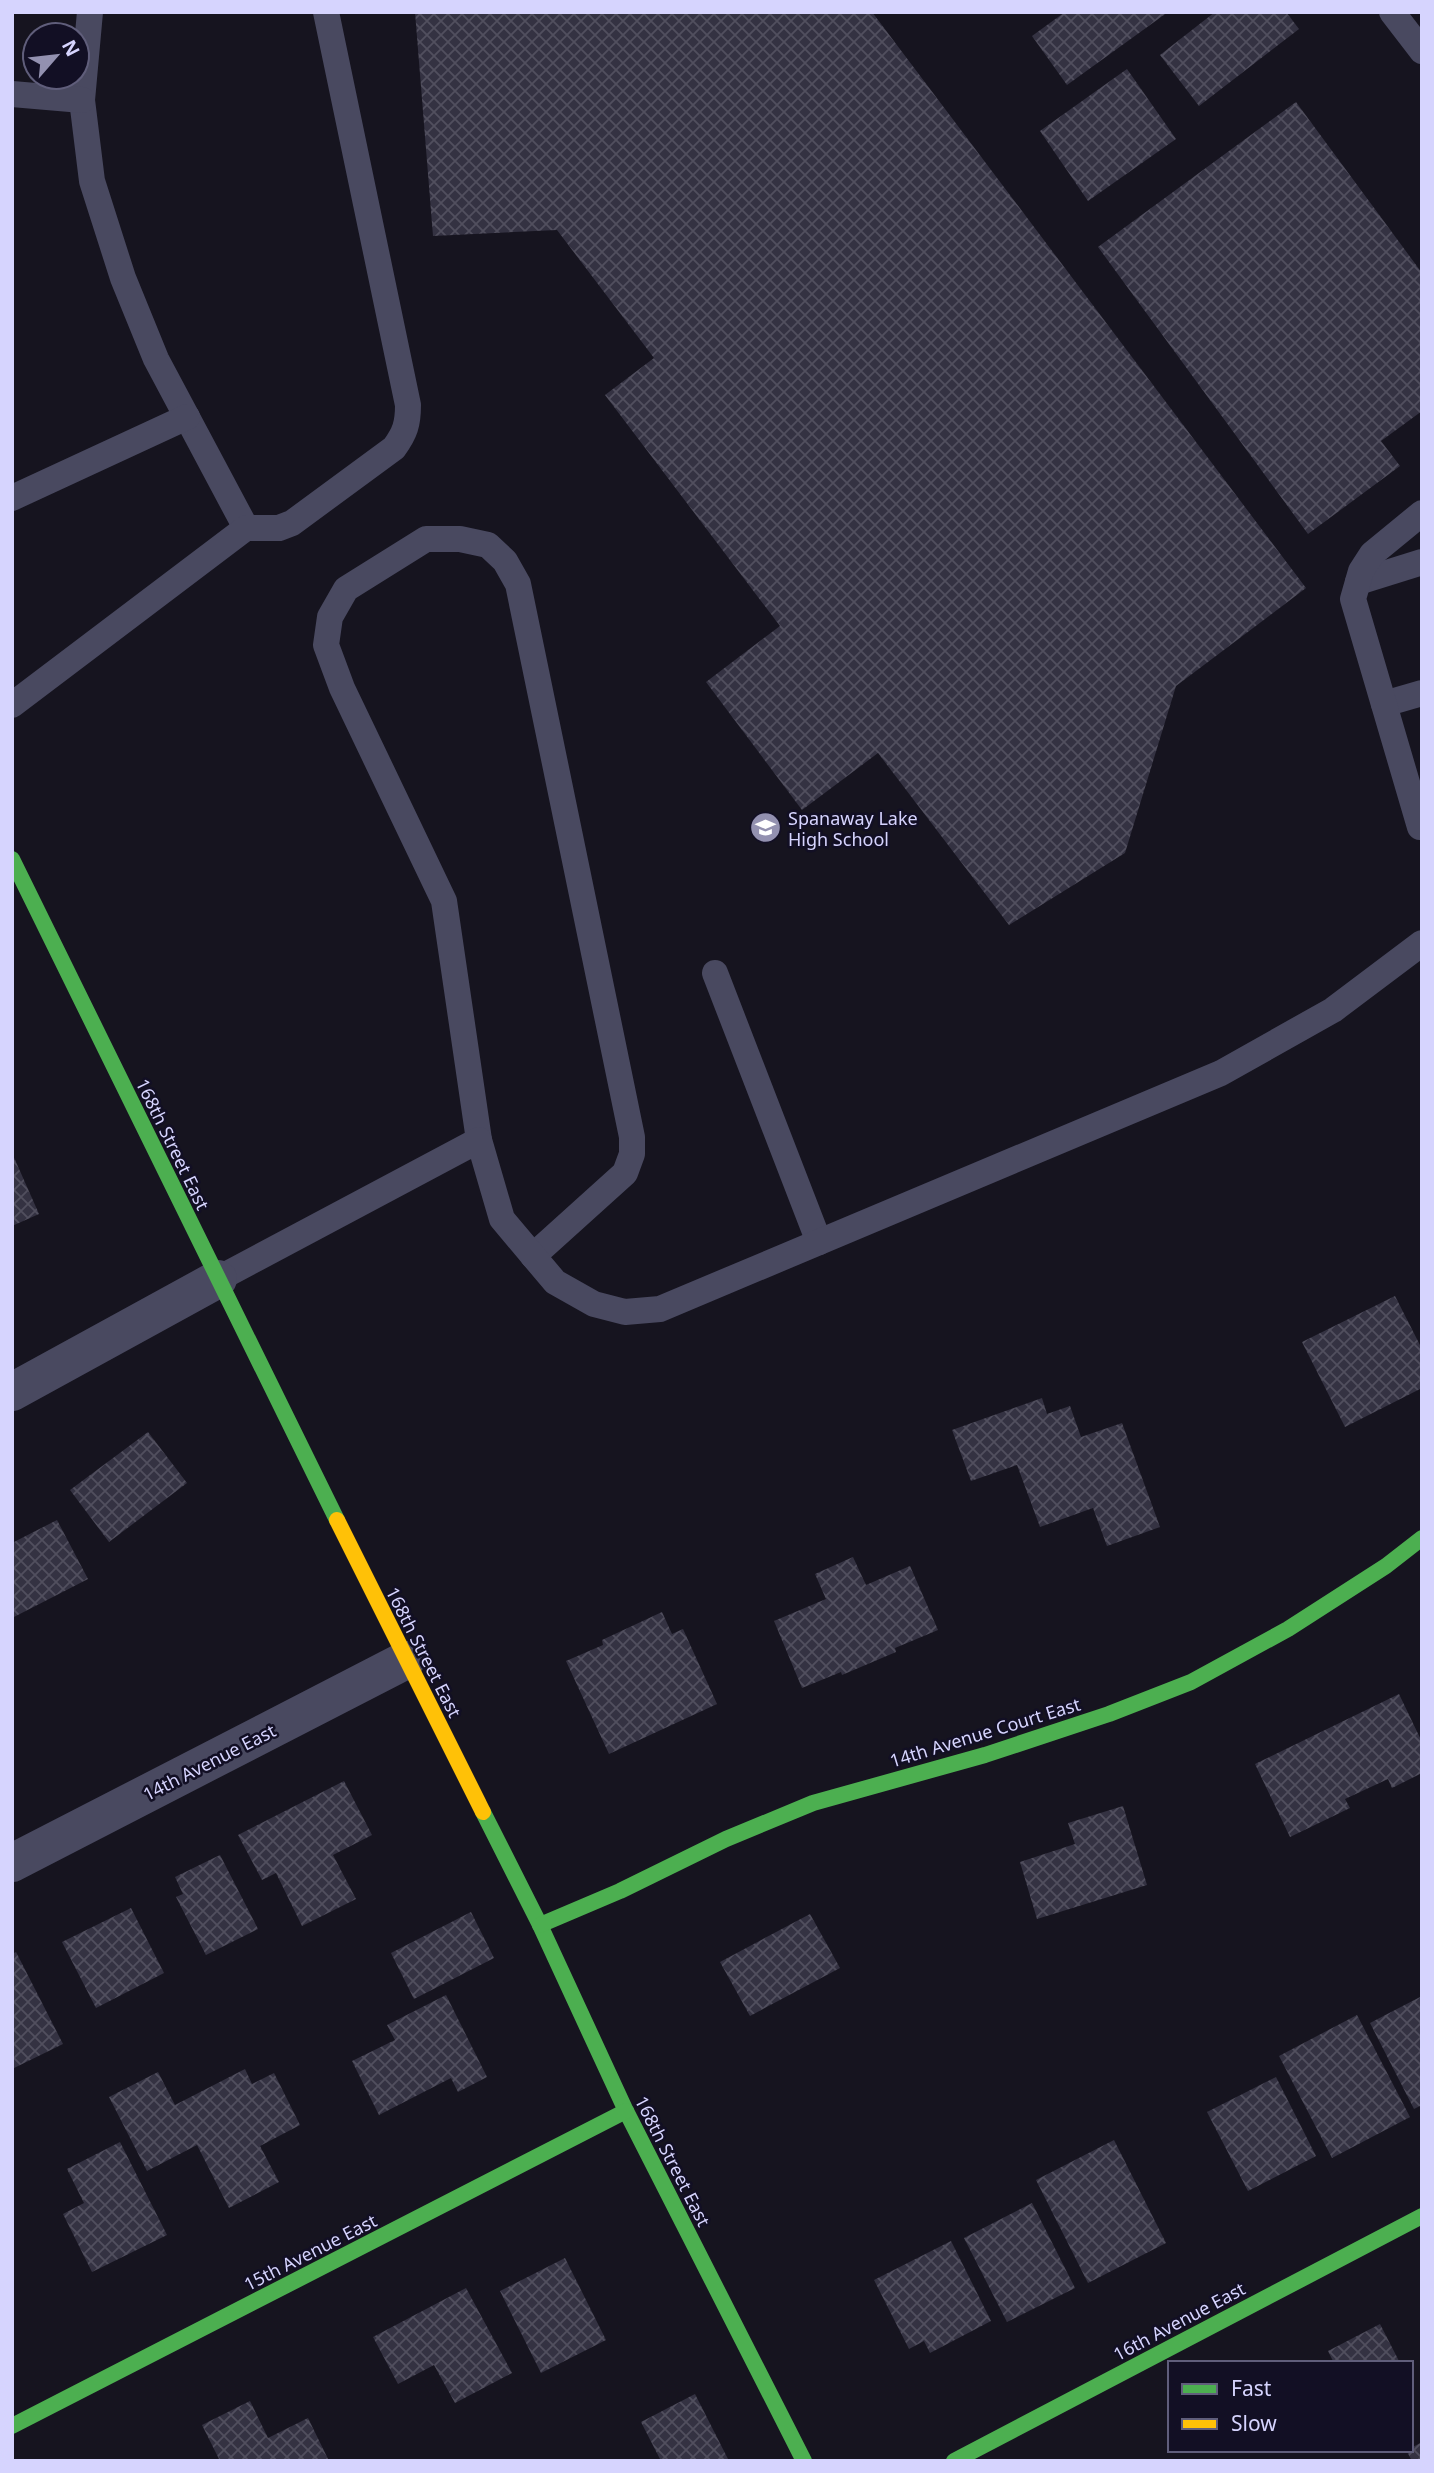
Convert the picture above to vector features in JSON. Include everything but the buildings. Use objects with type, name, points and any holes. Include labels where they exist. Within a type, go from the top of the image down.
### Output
[{"type":"street","name":"168th Street East","points":[[12,859],[406,1660],[540,1925],[626,2111],[804,2461]]},
{"type":"street","points":[[12,1392],[218,1279]]},
{"type":"street","name":"14th Avenue Court East","points":[[540,1925],[620,1891],[726,1839],[813,1803],[985,1755],[1109,1714],[1191,1682],[1288,1629],[1386,1566],[1422,1538]]},
{"type":"street","name":"14th Avenue East","points":[[12,1863],[406,1660]]},
{"type":"street","name":"15th Avenue East","points":[[12,2426],[626,2111]]},
{"type":"street","name":"16th Avenue East","points":[[954,2461],[1422,2216]]},
{"type":"lane","points":[[90,12],[82,100],[92,181],[123,278],[156,359],[246,528]]},
{"type":"lane","points":[[12,705],[246,528],[279,528],[292,523],[394,448],[405,434],[408,405],[326,12]]},
{"type":"lane","points":[[1392,12],[1422,51]]},
{"type":"lane","points":[[12,94],[82,100]]},
{"type":"lane","points":[[12,498],[187,417]]},
{"type":"lane","points":[[1421,830],[1353,599],[1361,571],[1371,554],[1422,513]]},
{"type":"lane","points":[[533,1256],[625,1172],[632,1154],[632,1137],[518,584],[505,561],[488,545],[460,539],[426,539],[346,589],[330,617],[326,645],[342,688],[444,901],[479,1140],[502,1219],[533,1256],[555,1282],[594,1304],[625,1312],[660,1309],[1221,1073],[1333,1010],[1422,943]]},
{"type":"lane","points":[[1357,582],[1422,562]]},
{"type":"lane","points":[[1384,704],[1422,692]]},
{"type":"lane","points":[[715,974],[819,1242]]},
{"type":"lane","points":[[218,1279],[479,1140]]},
{"type":"traffic: fast","points":[[12,859],[337,1520]]},
{"type":"traffic: fast","points":[[540,1925],[620,1891],[726,1839],[813,1803],[985,1755],[1109,1714],[1191,1682],[1288,1629],[1386,1566],[1422,1538]]},
{"type":"traffic: fast","points":[[483,1812],[540,1925],[626,2111],[804,2461]]},
{"type":"traffic: fast","points":[[12,2426],[626,2111]]},
{"type":"traffic: fast","points":[[954,2461],[1422,2216]]},
{"type":"traffic: slow","points":[[337,1520],[483,1812]]},
{"type":"place","name":"Spanaway Lake High School","points":[[765,828]]}]
